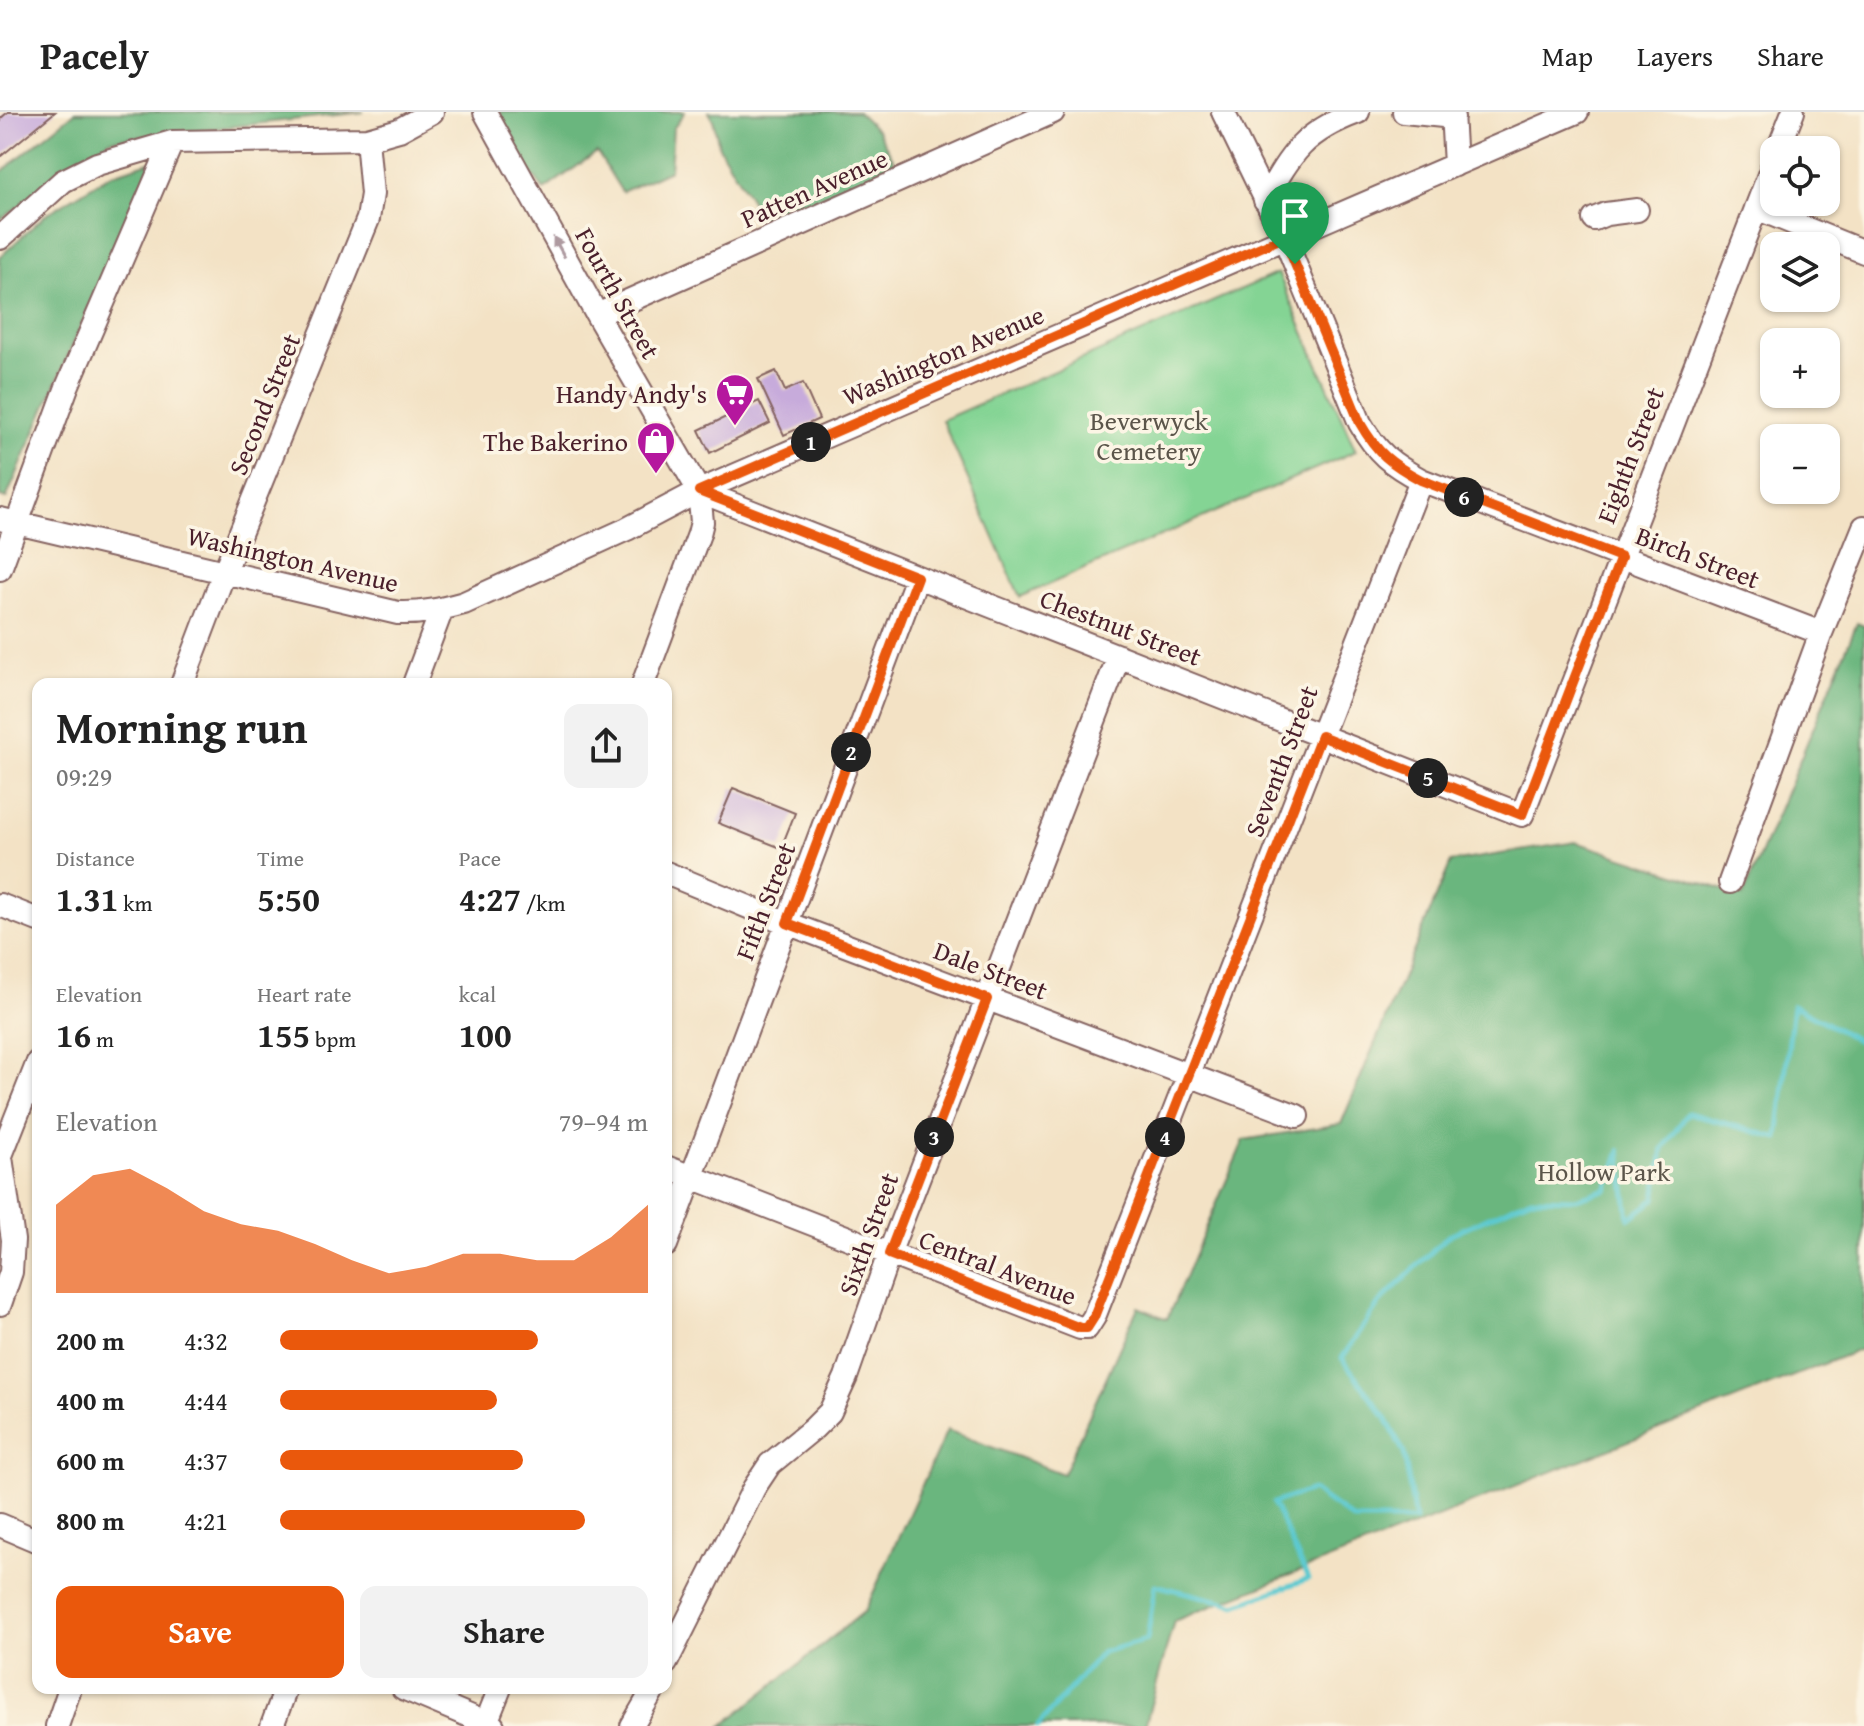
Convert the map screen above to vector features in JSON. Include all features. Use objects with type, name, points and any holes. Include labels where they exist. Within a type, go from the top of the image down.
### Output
[{"type":"street","points":[[0,238],[63,181],[97,164],[172,142],[367,139],[399,130],[432,112]]},
{"type":"street","name":"Fourth Street","points":[[485,112],[699,491],[702,522],[699,534],[645,678]]},
{"type":"street","name":"Patten Avenue","points":[[597,315],[1053,112]]},
{"type":"street","points":[[1223,112],[1284,237],[1367,435],[1374,447],[1396,467],[1421,480]]},
{"type":"street","points":[[1265,200],[1289,158],[1307,138],[1333,122],[1358,112]]},
{"type":"street","points":[[1404,112],[1453,115],[1455,165]]},
{"type":"street","name":"Washington Avenue","points":[[9,522],[398,613],[418,614],[442,609],[464,603],[627,529],[699,491],[1577,112]]},
{"type":"street","points":[[1784,136],[1793,112]]},
{"type":"street","name":"Second Street","points":[[184,678],[368,219],[372,194],[367,139]]},
{"type":"street","points":[[0,569],[9,522],[172,142]]},
{"type":"street","name":"Eighth Street","points":[[1522,815],[1760,198]]},
{"type":"street","points":[[1756,208],[1864,252]]},
{"type":"street","points":[[1594,219],[1606,214],[1637,210]]},
{"type":"street","name":"Birch Street","points":[[1421,480],[1821,633]]},
{"type":"street","name":"Seventh Street","points":[[1087,1328],[1094,1317],[1421,480]]},
{"type":"street","name":"Chestnut Street","points":[[699,491],[1522,815]]},
{"type":"street","points":[[1730,882],[1821,633],[1864,527]]},
{"type":"street","name":"Fifth Street","points":[[672,1229],[917,577]]},
{"type":"street","points":[[416,678],[442,609]]},
{"type":"street","name":"Sixth Street","points":[[672,1651],[754,1488],[770,1464],[830,1412],[846,1377],[889,1254],[1119,656]]},
{"type":"street","name":"Dale Street","points":[[672,875],[787,923],[1297,1116]]},
{"type":"street","points":[[0,905],[32,918]]},
{"type":"street","points":[[0,1304],[11,1272],[13,1240],[1,1157],[32,1077]]},
{"type":"street","name":"Central Avenue","points":[[672,1169],[1080,1328],[1087,1328]]},
{"type":"street","points":[[0,1525],[32,1538]]},
{"type":"street","points":[[57,1726],[68,1694]]},
{"type":"street","points":[[272,1726],[284,1694]]},
{"type":"street","points":[[418,1694],[490,1724],[498,1694]]},
{"type":"street","points":[[632,1726],[651,1694]]},
{"type":"green space","points":[[75,112],[364,112],[110,140],[0,220],[0,173]]},
{"type":"green space","points":[[485,112],[685,112],[673,129],[670,170],[622,192],[597,152],[544,190]]},
{"type":"green space","points":[[709,112],[858,112],[877,130],[896,164],[764,222],[719,147]]},
{"type":"green space","points":[[152,161],[6,499],[0,497],[0,257],[45,215],[110,175]]},
{"type":"green space","name":"Beverwyck Cemetery","points":[[1278,273],[1356,451],[1020,597],[942,420]]},
{"type":"green space","name":"Hollow Park","points":[[1857,623],[1864,626],[1864,1348],[1174,1621],[1145,1726],[722,1726],[865,1611],[947,1430],[1063,1474],[1138,1307],[1167,1319],[1244,1140],[1341,1124],[1451,862],[1576,842],[1743,896]]},
{"type":"building","points":[[8,112],[55,112],[0,157],[0,119]]},
{"type":"building","points":[[776,371],[785,391],[803,383],[819,419],[784,435],[758,379]]},
{"type":"building","name":"Handy Andy's","points":[[759,401],[770,423],[710,453],[699,430]]},
{"type":"building","points":[[733,788],[795,813],[781,848],[718,823]]},
{"type":"waterway","points":[[1038,1726],[1102,1652],[1147,1640],[1155,1585],[1236,1605],[1308,1579],[1273,1503],[1312,1490],[1354,1520],[1415,1520],[1404,1453],[1386,1418],[1342,1358],[1380,1302],[1449,1235],[1531,1198],[1576,1199],[1607,1189],[1620,1150],[1629,1219],[1655,1199],[1663,1149],[1688,1113],[1778,1138],[1793,1005],[1864,1044]]},
{"type":"place","name":"Handy Andy's","points":[[735,427]]},
{"type":"place","name":"The Bakerino","points":[[656,475]]},
{"type":"route","points":[[1284,237],[1295,264],[1360,423],[1374,447],[1396,467],[1421,480],[1621,557],[1522,815],[1321,736],[1094,1317],[1087,1328],[1080,1328],[889,1254],[987,999],[787,923],[917,577],[699,491],[1284,237]]}]
